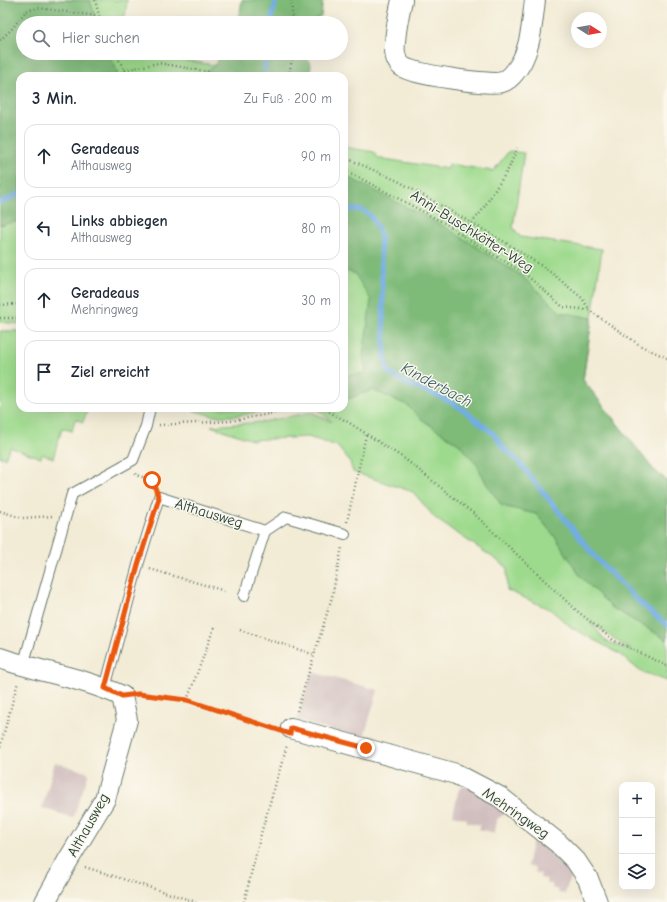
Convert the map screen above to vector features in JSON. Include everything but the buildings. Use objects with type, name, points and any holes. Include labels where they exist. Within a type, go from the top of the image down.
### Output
[{"type":"street","points":[[402,0],[394,51],[396,60],[403,68],[415,72],[486,84],[502,82],[514,73],[523,59],[530,34],[535,0]]},
{"type":"street","points":[[0,658],[114,692]]},
{"type":"street","name":"Althausweg","points":[[45,902],[105,799],[127,720],[114,692]]},
{"type":"street","name":"Mehringweg","points":[[290,731],[449,771],[500,797],[558,843],[576,862],[588,879],[597,902]]},
{"type":"lane","points":[[23,666],[72,494],[133,460],[146,426],[149,412]]},
{"type":"lane","name":"Althausweg","points":[[114,692],[138,565],[159,498],[265,531]]},
{"type":"lane","points":[[244,596],[265,531],[286,517],[345,534]]},
{"type":"path","points":[[22,16],[26,11],[38,8],[98,16],[95,0]]},
{"type":"path","points":[[291,0],[292,16]]},
{"type":"path","points":[[0,40],[16,24]]},
{"type":"path","points":[[119,60],[124,70],[159,63],[210,72]]},
{"type":"path","points":[[290,72],[292,60]]},
{"type":"path","points":[[461,234],[481,212],[508,168],[517,148]]},
{"type":"path","points":[[348,159],[398,181],[472,222],[548,270],[582,298],[589,310]]},
{"type":"path","name":"Anni-Buschkötter-Weg","points":[[348,173],[358,177],[448,225],[524,273],[563,307],[589,310],[641,346],[667,358]]},
{"type":"path","points":[[0,305],[16,304]]},
{"type":"path","points":[[0,318],[16,318]]},
{"type":"path","points":[[146,426],[231,421],[279,412]]},
{"type":"path","points":[[329,412],[348,422],[405,459],[473,513],[576,610],[613,640],[667,666]]},
{"type":"path","points":[[244,902],[262,830],[290,731],[332,597],[366,435]]},
{"type":"path","points":[[133,460],[136,475],[152,480],[159,498]]},
{"type":"path","points":[[0,511],[22,518],[65,515]]},
{"type":"path","points":[[138,565],[225,591]]},
{"type":"path","points":[[187,700],[214,628]]},
{"type":"path","points":[[240,630],[315,655]]},
{"type":"path","points":[[0,747],[23,666]]},
{"type":"path","points":[[114,692],[187,700],[290,731]]},
{"type":"path","points":[[68,862],[196,902]]},
{"type":"shaded area","points":[[312,672],[378,690],[363,740],[297,720]]},
{"type":"shaded area","points":[[55,762],[89,773],[73,818],[42,808]]},
{"type":"shaded area","points":[[465,786],[509,811],[497,819],[494,833],[479,829],[480,825],[467,822],[467,819],[453,815],[458,792]]},
{"type":"shaded area","points":[[536,837],[576,872],[569,880],[565,894],[552,888],[552,884],[546,883],[547,879],[540,878],[541,874],[535,872],[535,868],[527,866],[533,840]]},
{"type":"green space","points":[[0,0],[127,0],[125,16],[16,16],[16,60],[183,60],[247,72],[16,72],[16,324],[0,322]]},
{"type":"green space","points":[[0,0],[90,0],[95,16],[16,16],[16,60],[112,60],[118,72],[16,72],[16,222],[0,225]]},
{"type":"green space","points":[[242,0],[323,0],[321,16],[238,16]]},
{"type":"green space","points":[[218,60],[308,60],[311,65],[310,72],[205,72],[215,65]]},
{"type":"green space","points":[[348,148],[374,152],[378,158],[448,169],[449,164],[493,171],[509,151],[524,153],[513,227],[520,237],[602,249],[583,380],[653,469],[667,481],[667,681],[640,671],[618,653],[572,628],[551,610],[507,590],[507,567],[436,519],[413,492],[353,472],[350,462],[337,446],[308,437],[252,440],[211,426],[262,422],[312,412],[332,422],[321,412],[348,412]],"holes":[[[590,622],[632,651],[606,641]]]},
{"type":"green space","points":[[348,177],[447,228],[522,276],[560,312],[592,318],[583,380],[653,469],[667,481],[667,640],[611,607],[580,576],[556,538],[536,514],[502,506],[486,483],[477,465],[460,445],[421,419],[407,405],[372,390],[348,398],[348,375],[366,373],[363,356],[371,300],[355,274],[348,271]]},
{"type":"green space","points":[[0,331],[16,331],[16,412],[87,412],[83,422],[75,419],[72,431],[62,428],[53,458],[42,454],[41,458],[10,447],[5,458],[0,457]]},
{"type":"green space","points":[[199,412],[259,412],[236,416],[214,416]]},
{"type":"waterway","points":[[272,16],[275,0]]},
{"type":"waterway","points":[[265,70],[266,60]]},
{"type":"waterway","name":"Kinderbach","points":[[0,202],[16,195]]},
{"type":"waterway","name":"Kinderbach","points":[[348,209],[362,210],[371,216],[380,233],[385,359],[388,372],[407,384],[441,397],[461,408],[494,434],[503,447],[518,461],[597,559],[639,602],[667,625]]},
{"type":"route","points":[[152,480],[159,498],[138,565],[105,688],[122,696],[138,694],[187,700],[290,734],[291,728],[366,748]]}]
